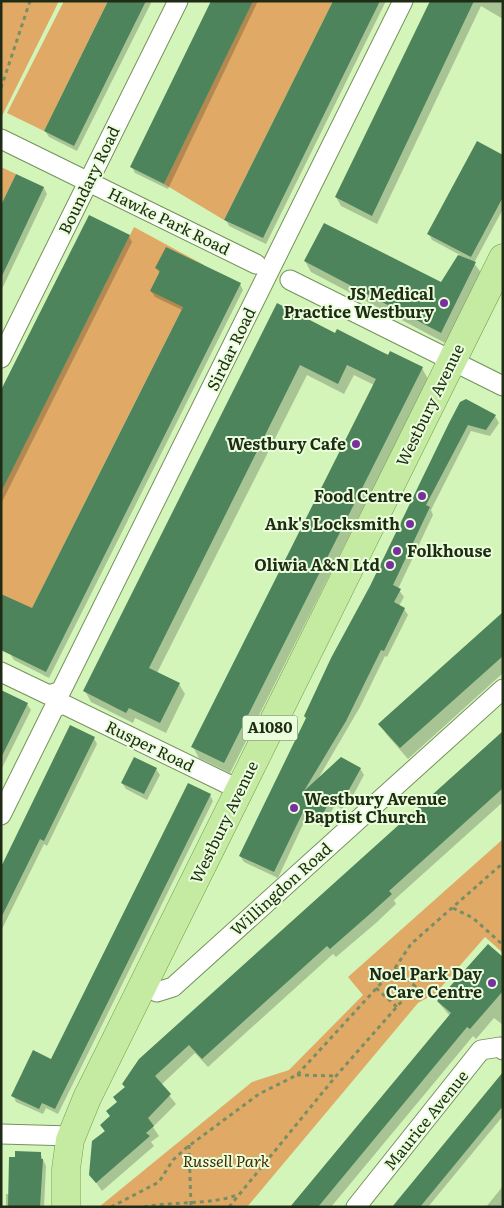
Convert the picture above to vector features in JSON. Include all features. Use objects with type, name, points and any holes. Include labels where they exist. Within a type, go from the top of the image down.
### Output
[{"type":"main road","name":"Westbury Avenue","points":[[66,1207],[68,1156],[71,1136],[87,1098],[503,258]]},
{"type":"street","name":"Boundary Road","points":[[1,358],[178,1]]},
{"type":"street","name":"Sirdar Road","points":[[1,815],[404,1]]},
{"type":"street","name":"Hawke Park Road","points":[[1,139],[256,264]]},
{"type":"street","points":[[290,280],[503,386]]},
{"type":"street","name":"Rusper Road","points":[[1,672],[240,790]]},
{"type":"street","name":"Willingdon Road","points":[[143,985],[157,992],[173,987],[503,689]]},
{"type":"street","name":"Maurice Avenue","points":[[356,1207],[481,1050],[500,1047],[503,1050]]},
{"type":"street","points":[[1,1134],[71,1136]]},
{"type":"path","points":[[1,88],[30,1]]},
{"type":"path","points":[[111,1207],[159,1182],[173,1160],[189,1145],[259,1094],[297,1075],[395,968],[411,944],[503,863]]},
{"type":"path","points":[[453,908],[473,918],[503,945]]},
{"type":"path","points":[[229,1207],[336,1076],[415,986],[395,968]]},
{"type":"path","points":[[376,988],[397,1007]]},
{"type":"path","points":[[297,1075],[336,1076]]},
{"type":"path","points":[[189,1145],[191,1207]]},
{"type":"path","points":[[144,1207],[191,1201],[217,1201],[239,1194]]},
{"type":"green space","points":[[1,1],[59,1],[1,118]]},
{"type":"green space","points":[[64,1],[108,1],[44,131],[7,113]]},
{"type":"green space","points":[[252,1],[333,1],[224,220],[164,184]]},
{"type":"green space","points":[[1,167],[16,174],[1,205]]},
{"type":"green space","points":[[134,227],[204,265],[9,654],[1,650],[1,491]]},
{"type":"green space","name":"Russell Park","points":[[503,839],[503,953],[485,937],[436,993],[418,1003],[247,1207],[99,1207],[252,1082],[289,1070],[363,995],[348,977]]},
{"type":"building","points":[[108,1],[146,1],[74,146],[44,131]]},
{"type":"building","points":[[211,1],[253,1],[164,184],[130,167]]},
{"type":"building","points":[[333,1],[380,1],[263,238],[224,220]]},
{"type":"building","points":[[430,1],[474,1],[372,216],[335,197]]},
{"type":"building","points":[[477,141],[503,155],[503,197],[471,257],[427,234]]},
{"type":"building","points":[[16,174],[44,187],[1,278],[1,205]]},
{"type":"building","points":[[89,215],[130,235],[1,492],[1,390]]},
{"type":"building","points":[[324,223],[441,282],[458,255],[476,262],[441,333],[304,261]]},
{"type":"building","points":[[166,247],[241,283],[46,672],[1,650],[1,594],[32,608],[183,307],[150,291],[160,271],[155,268]]},
{"type":"building","points":[[277,303],[335,333],[337,329],[388,355],[390,351],[423,367],[224,763],[191,747],[376,379],[347,365],[338,384],[300,365],[149,668],[180,683],[160,723],[129,708],[126,713],[83,691]]},
{"type":"building","points":[[466,399],[496,415],[486,430],[468,425],[426,505],[430,507],[393,585],[401,589],[394,602],[405,608],[384,651],[381,650],[346,721],[304,791],[341,757],[361,768],[345,797],[342,795],[339,803],[331,799],[319,821],[303,812],[274,872],[239,856],[306,718],[304,716],[331,658],[370,586],[449,423],[460,402]]},
{"type":"building","points":[[503,612],[503,656],[400,748],[378,724]]},
{"type":"building","points":[[1,690],[28,703],[1,758]]},
{"type":"building","points":[[70,725],[95,737],[44,841],[40,839],[1,918],[1,867]]},
{"type":"building","points":[[503,731],[503,788],[389,891],[392,894],[371,913],[330,949],[327,946],[202,1059],[189,1045],[155,1076],[171,1094],[148,1118],[154,1126],[146,1133],[150,1136],[96,1183],[89,1175],[92,1141],[105,1131],[100,1125],[110,1116],[106,1111],[117,1102],[113,1097],[125,1087],[122,1084],[139,1059]]},
{"type":"building","points":[[134,757],[157,768],[144,794],[121,783]]},
{"type":"building","points":[[188,783],[211,794],[55,1109],[42,1103],[39,1109],[11,1096],[33,1050],[51,1059]]},
{"type":"building","points":[[488,944],[503,957],[503,991],[470,1029],[467,1027],[318,1207],[290,1207],[451,1013],[437,1001]]},
{"type":"building","points":[[503,1072],[503,1106],[420,1207],[392,1207]]},
{"type":"building","points":[[15,1151],[41,1152],[41,1159],[43,1159],[40,1207],[8,1207],[9,1157],[15,1157]]},
{"type":"place","name":"JS Medical Practice Westbury","points":[[444,303]]},
{"type":"place","name":"Westbury Cafe","points":[[356,444]]},
{"type":"place","name":"Food Centre","points":[[422,496]]},
{"type":"place","name":"Ank's Locksmith","points":[[410,524]]},
{"type":"place","name":"Folkhouse","points":[[397,551]]},
{"type":"place","name":"Oliwia A&N Ltd","points":[[390,565]]},
{"type":"place","name":"Westbury Avenue Baptist Church","points":[[294,808]]},
{"type":"place","name":"Noel Park Day Care Centre","points":[[492,983]]}]
